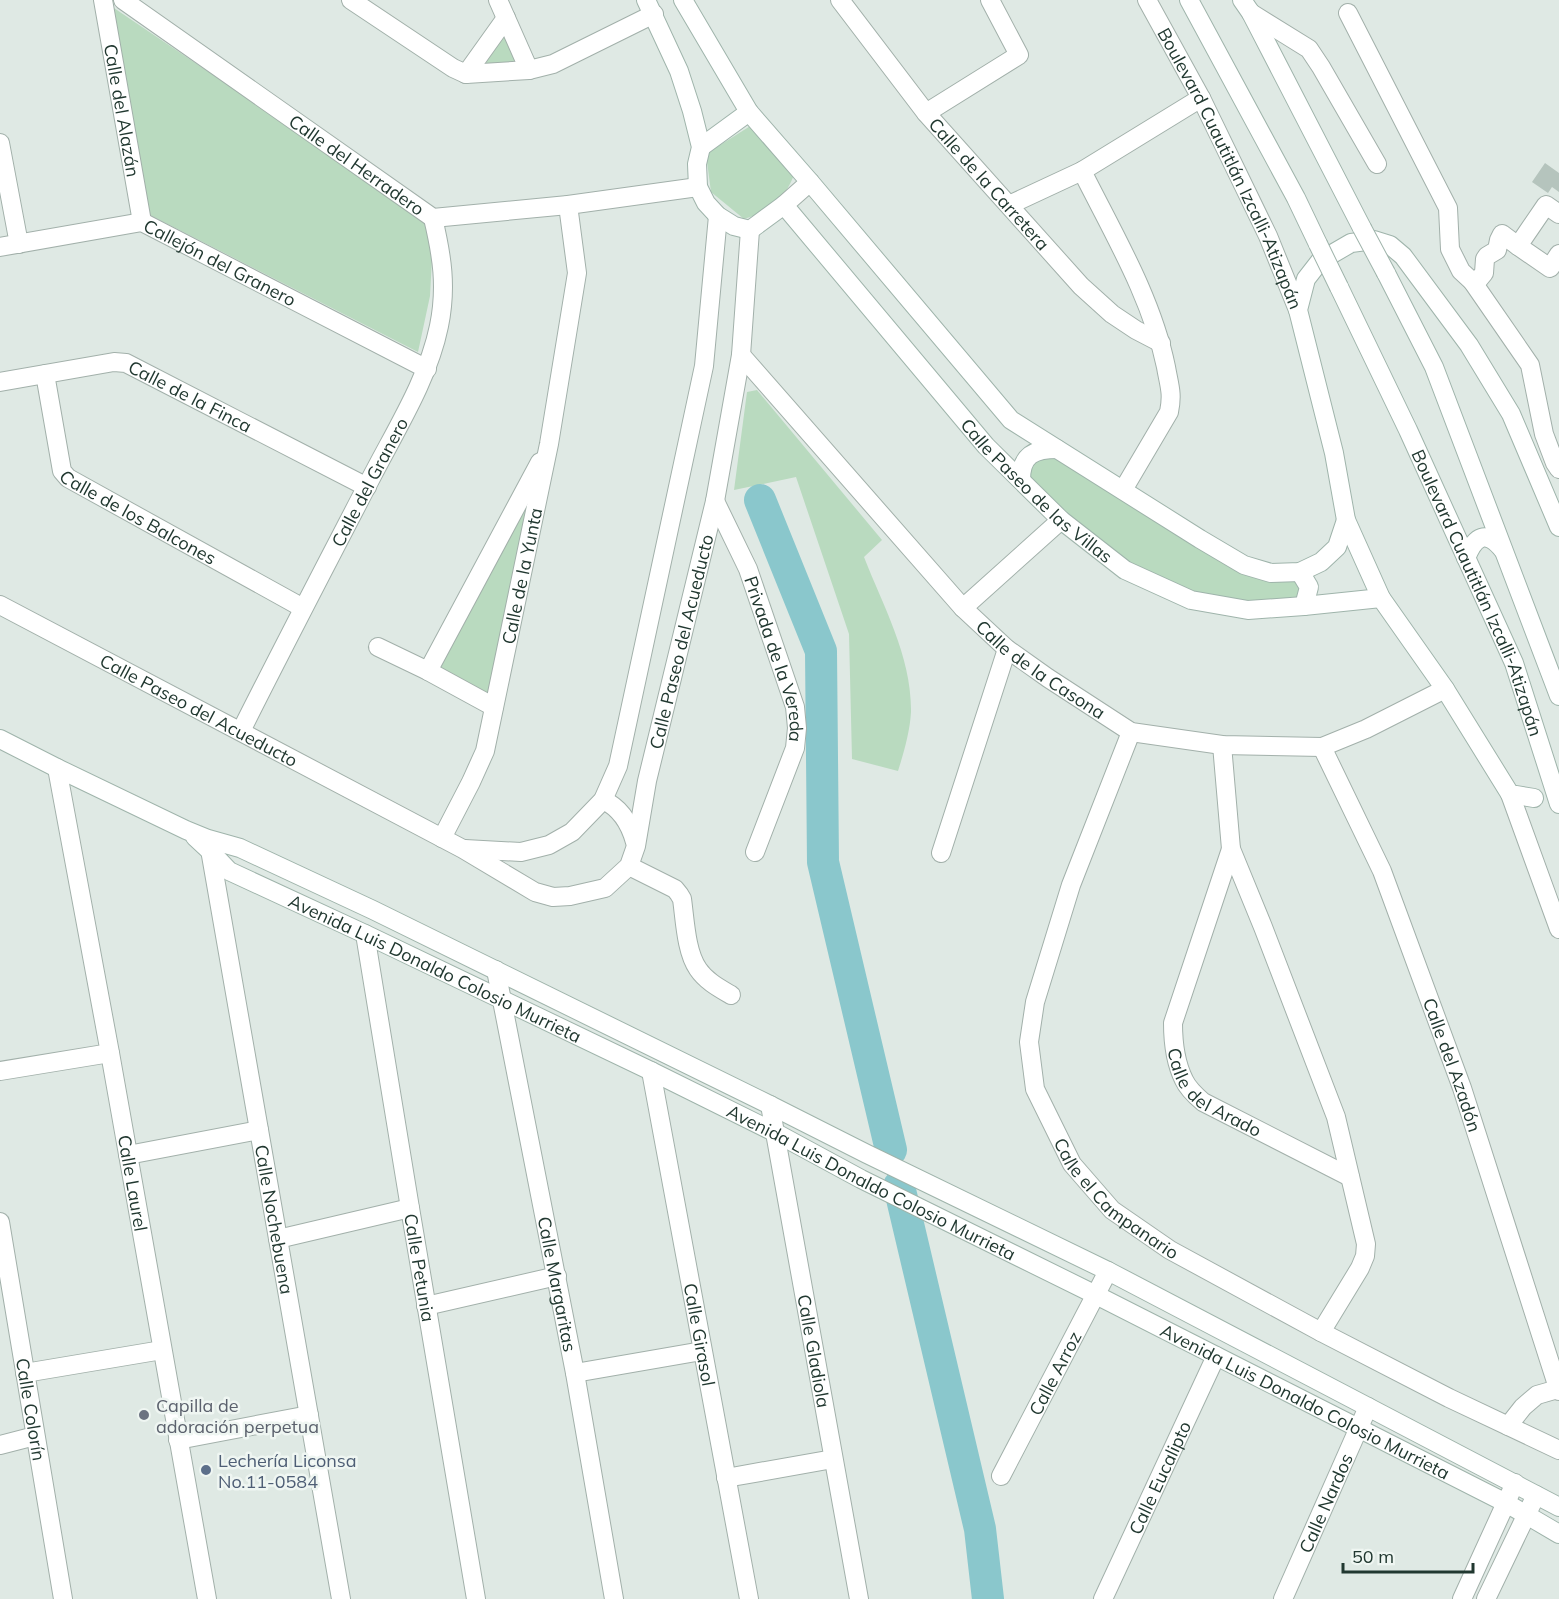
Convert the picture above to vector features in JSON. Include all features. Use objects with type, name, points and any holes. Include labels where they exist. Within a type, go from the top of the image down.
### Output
[{"type":"street","name":"Calle del Alazán","points":[[104,0],[142,222]]},
{"type":"street","name":"Calle del Herradero","points":[[123,0],[433,218],[568,205],[698,187]]},
{"type":"street","points":[[351,0],[453,68],[466,74],[529,70],[553,64],[650,7],[679,71],[692,111],[701,147],[697,164],[698,187],[706,203],[718,216],[734,226],[750,230],[810,182]]},
{"type":"street","points":[[498,0],[529,70]]},
{"type":"street","name":"Calle Paseo de las Villas","points":[[683,0],[748,112],[1011,420],[1244,565],[1271,573],[1300,572],[1321,562],[1337,547],[1346,520]]},
{"type":"street","name":"Calle de la Carretera","points":[[840,0],[926,113],[1082,286],[1112,314],[1161,343]]},
{"type":"street","points":[[926,113],[1019,55],[990,0]]},
{"type":"street","name":"Boulevard Cuautitlán Izcalli-Atizapán","points":[[1147,0],[1201,98],[1268,236],[1298,310],[1334,453],[1346,520],[1381,598],[1445,689],[1510,794],[1559,928]]},
{"type":"street","name":"Boulevard Cuautitlán Izcalli-Atizapán","points":[[1189,0],[1296,198],[1408,430],[1514,663],[1559,804]]},
{"type":"street","points":[[1247,7],[1309,49],[1377,164]]},
{"type":"street","name":"Boulevard Cuautitlán Izcalli-Atizapán","points":[[1247,7],[1434,367],[1559,696]]},
{"type":"street","points":[[1348,13],[1448,208],[1450,249],[1461,271],[1472,281],[1530,364],[1544,434],[1559,469]]},
{"type":"street","points":[[466,74],[506,18]]},
{"type":"street","points":[[1009,205],[1082,171],[1201,98]]},
{"type":"street","points":[[701,147],[748,112]]},
{"type":"street","points":[[0,143],[19,244]]},
{"type":"street","points":[[1082,171],[1141,290],[1161,343],[1172,397],[1169,412],[1123,490]]},
{"type":"street","name":"Calle de la Yunta","points":[[442,838],[485,751],[549,444],[577,273],[568,205]]},
{"type":"street","name":"Calle Paseo de las Villas","points":[[784,205],[986,446],[1061,520],[1125,570],[1191,600],[1248,609],[1381,598]]},
{"type":"street","points":[[1518,246],[1546,205],[1559,214]]},
{"type":"street","name":"Calle Paseo del Acueducto","points":[[463,849],[521,852],[549,845],[572,832],[603,800],[618,766],[704,366],[718,216]]},
{"type":"street","name":"Calle del Granero","points":[[242,731],[427,369],[439,326],[445,284],[441,251],[433,218]]},
{"type":"street","name":"Callejón del Granero","points":[[0,247],[142,222],[427,369]]},
{"type":"street","name":"Calle Paseo del Acueducto","points":[[0,605],[463,849],[535,892],[553,897],[570,896],[604,888],[629,866],[636,846],[647,781],[716,501],[741,355],[750,230]]},
{"type":"street","points":[[1472,281],[1475,284],[1483,275],[1485,259],[1497,250],[1502,234],[1550,268],[1559,255]]},
{"type":"street","points":[[1298,310],[1306,279],[1320,261],[1351,243],[1374,240],[1390,245],[1403,256],[1469,345],[1511,414],[1559,527]]},
{"type":"street","name":"Calle de la Casona","points":[[741,355],[963,608],[1007,649],[1131,732],[1222,745],[1322,747],[1366,729],[1445,689]]},
{"type":"street","name":"Calle de la Finca","points":[[0,382],[114,362],[126,363],[367,487]]},
{"type":"street","name":"Calle de los Balcones","points":[[45,374],[62,471],[68,478],[303,608]]},
{"type":"street","name":"Calle de la Yunta","points":[[428,671],[549,444]]},
{"type":"street","points":[[1021,480],[1022,465],[1032,453],[1039,450],[1057,449]]},
{"type":"street","name":"Privada de la Vereda","points":[[716,501],[748,569],[795,707],[797,728],[795,748],[755,852]]},
{"type":"street","points":[[963,608],[1061,520]]},
{"type":"street","points":[[1466,558],[1471,547],[1479,539],[1488,537],[1495,540],[1504,551]]},
{"type":"street","points":[[1300,572],[1308,586],[1304,606]]},
{"type":"street","points":[[378,647],[494,707]]},
{"type":"street","points":[[941,853],[1007,649]]},
{"type":"street","name":"Calle el Campanario","points":[[1131,732],[1071,885],[1035,1002],[1029,1042],[1035,1089],[1072,1164],[1112,1210],[1170,1250],[1449,1398],[1559,1450]]},
{"type":"street","name":"Avenida Luis Donaldo Colosio Murrieta","points":[[0,739],[186,830],[209,845],[229,871],[501,998],[776,1133],[861,1179],[1096,1295],[1506,1503],[1559,1533]]},
{"type":"street","name":"Calle del Arado","points":[[1222,745],[1231,849],[1336,1117],[1366,1244],[1365,1256],[1360,1268],[1322,1332]]},
{"type":"street","name":"Calle del Azadón","points":[[1322,747],[1382,872],[1462,1088],[1559,1390]]},
{"type":"street","name":"Calle Laurel","points":[[57,768],[207,1599]]},
{"type":"street","points":[[1510,794],[1534,798]]},
{"type":"street","points":[[603,800],[612,804],[625,817],[632,830],[636,846]]},
{"type":"street","name":"Avenida Luis Donaldo Colosio Murrieta","points":[[209,845],[240,848],[496,970],[1108,1271],[1559,1507]]},
{"type":"street","name":"Calle Nochebuena","points":[[209,845],[341,1599]]},
{"type":"street","name":"Calle del Arado","points":[[1231,849],[1173,1023],[1173,1046],[1184,1082],[1203,1102],[1350,1177]]},
{"type":"street","points":[[629,866],[675,889],[680,894],[694,963],[710,982],[731,995]]},
{"type":"street","name":"Calle Petunia","points":[[365,934],[476,1599]]},
{"type":"street","name":"Calle Margaritas","points":[[496,970],[557,1276],[614,1599]]},
{"type":"street","points":[[0,1071],[110,1053]]},
{"type":"street","name":"Calle Girasol","points":[[651,1071],[749,1599]]},
{"type":"street","name":"Calle Gladiola","points":[[770,1105],[859,1599]]},
{"type":"street","points":[[128,1155],[259,1130]]},
{"type":"street","points":[[861,1179],[867,1154]]},
{"type":"street","points":[[278,1239],[410,1208]]},
{"type":"street","name":"Calle Colorín","points":[[0,1222],[63,1599]]},
{"type":"street","name":"Calle Arroz","points":[[1001,1476],[1108,1271]]},
{"type":"street","points":[[426,1306],[557,1276]]},
{"type":"street","points":[[25,1373],[162,1350]]},
{"type":"street","points":[[575,1372],[702,1351]]},
{"type":"street","name":"Calle Eucalipto","points":[[1103,1599],[1216,1356]]},
{"type":"street","points":[[1508,1426],[1536,1395],[1559,1390]]},
{"type":"street","name":"Calle Nardos","points":[[1283,1599],[1368,1407]]},
{"type":"street","points":[[178,1440],[309,1415]]},
{"type":"street","points":[[0,1445],[36,1436]]},
{"type":"street","points":[[726,1478],[833,1459]]},
{"type":"street","points":[[1462,1599],[1515,1483]]},
{"type":"street","points":[[1486,1599],[1536,1495]]},
{"type":"green space","points":[[111,6],[429,221],[432,258],[430,296],[418,352],[150,215]]},
{"type":"green space","points":[[505,23],[524,67],[473,70]]},
{"type":"green space","points":[[755,123],[796,169],[793,179],[777,201],[762,212],[744,219],[711,192],[706,154]]},
{"type":"green space","points":[[757,390],[882,540],[864,557],[895,632],[907,671],[911,712],[898,771],[852,759],[849,634],[796,477],[734,490],[747,392]]},
{"type":"green space","points":[[1056,455],[1235,567],[1298,577],[1302,588],[1299,600],[1247,605],[1193,595],[1120,560],[1060,512],[1028,476],[1034,462]]},
{"type":"green space","points":[[540,469],[491,701],[432,669]]},
{"type":"building","points":[[1545,163],[1559,173],[1559,192],[1552,187],[1548,193],[1532,182]]},
{"type":"waterway","points":[[760,500],[821,651],[823,862],[891,1150]]},
{"type":"waterway","points":[[899,1186],[980,1529],[988,1599]]},
{"type":"place","name":"Capilla de adoración perpetua","points":[[144,1415]]},
{"type":"place","name":"Lechería Liconsa No.11-0584","points":[[206,1470]]}]
